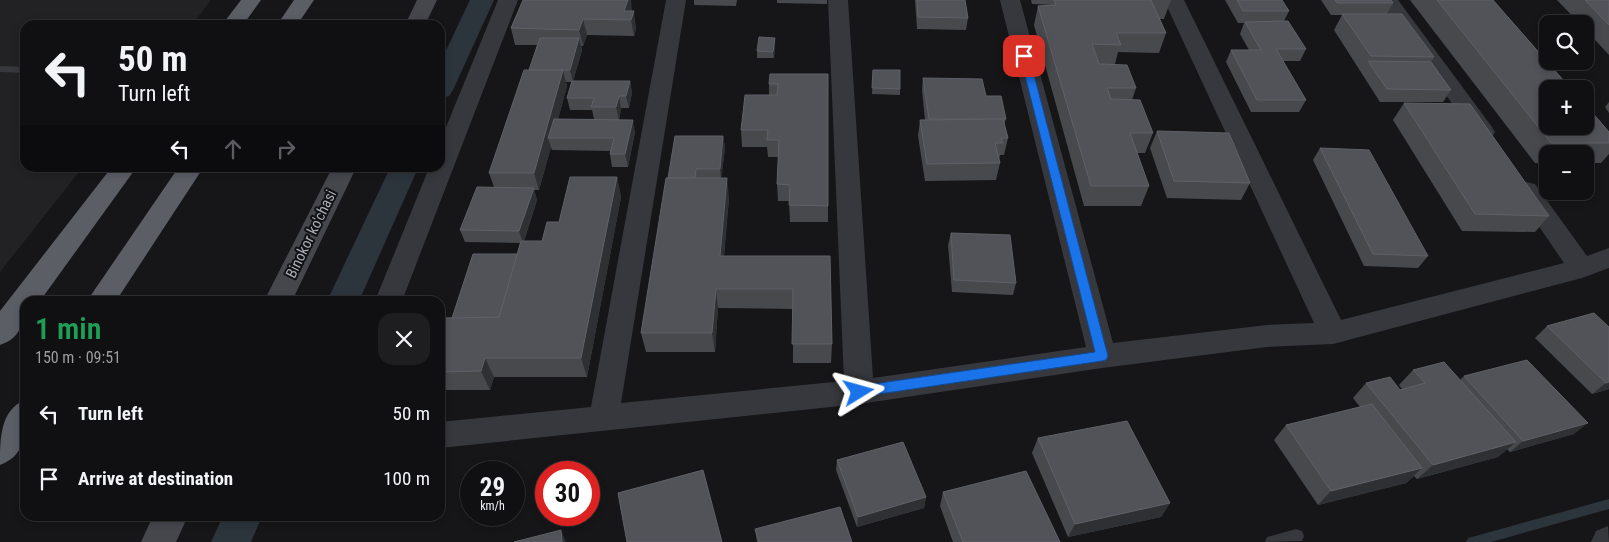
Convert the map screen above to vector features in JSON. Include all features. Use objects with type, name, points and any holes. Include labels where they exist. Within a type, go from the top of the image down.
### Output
[{"type":"highway","points":[[236,20],[251,0]]},
{"type":"highway","points":[[290,20],[304,0]]},
{"type":"highway","points":[[28,296],[121,172]]},
{"type":"highway","points":[[104,296],[188,172]]},
{"type":"highway","points":[[0,333],[20,306]]},
{"type":"highway","points":[[0,451],[20,421]]},
{"type":"main road","points":[[417,20],[427,0]]},
{"type":"main road","name":"Binokor ko'chasi","points":[[280,296],[342,172]]},
{"type":"main road","points":[[158,542],[168,521]]},
{"type":"street","points":[[445,158],[508,0]]},
{"type":"street","points":[[604,418],[676,0]]},
{"type":"street","points":[[838,0],[859,392]]},
{"type":"street","points":[[1010,0],[1102,356]]},
{"type":"street","points":[[1174,0],[1333,333]]},
{"type":"street","points":[[1388,0],[1496,150]]},
{"type":"street","points":[[390,296],[439,172]]},
{"type":"street","points":[[1514,174],[1582,268]]},
{"type":"street","points":[[445,434],[859,392],[1102,356],[1267,336],[1333,333],[1582,268],[1609,258]]},
{"type":"lane","points":[[0,69],[20,70]]},
{"type":"lane","points":[[1273,542],[1296,536]]},
{"type":"shaded area","points":[[0,0],[211,0],[196,20],[20,20],[20,172],[79,172],[0,272]]},
{"type":"building","points":[[523,0],[628,0],[624,11],[634,11],[631,20],[583,19],[579,30],[511,28]]},
{"type":"building","points":[[917,0],[965,0],[968,18],[918,17]]},
{"type":"building","points":[[1054,0],[1151,0],[1166,33],[1116,33],[1121,45],[1092,44],[1099,64],[1127,65],[1136,88],[1107,88],[1111,99],[1140,100],[1153,133],[1130,133],[1149,186],[1091,186],[1038,6],[1056,5]]},
{"type":"building","points":[[1237,0],[1282,0],[1289,11],[1243,11]]},
{"type":"building","points":[[1335,0],[1391,0],[1393,3],[1337,3]]},
{"type":"building","points":[[1437,0],[1493,0],[1539,52],[1539,70],[1554,70],[1563,80],[1539,80],[1539,128]]},
{"type":"building","points":[[1585,0],[1609,0],[1609,25]]},
{"type":"building","points":[[1342,14],[1402,14],[1434,57],[1371,56]]},
{"type":"building","points":[[1288,21],[1306,49],[1276,49],[1306,100],[1257,100],[1231,50],[1261,50],[1245,22]]},
{"type":"building","points":[[759,37],[775,38],[773,52],[757,51]]},
{"type":"building","points":[[540,38],[579,38],[570,70],[529,70]]},
{"type":"building","points":[[1368,61],[1431,62],[1451,90],[1387,89]]},
{"type":"building","points":[[524,70],[563,70],[534,173],[489,173]]},
{"type":"building","points":[[873,70],[900,70],[900,89],[872,88]]},
{"type":"building","points":[[770,74],[828,74],[828,206],[789,205],[790,185],[777,184],[779,140],[767,140],[768,130],[741,130],[745,95],[777,95],[778,84],[769,84]]},
{"type":"building","points":[[923,78],[982,79],[986,96],[1001,96],[1006,119],[929,119]]},
{"type":"building","points":[[572,81],[630,81],[626,96],[619,96],[616,107],[591,107],[594,98],[567,98]]},
{"type":"building","points":[[1404,103],[1470,104],[1549,216],[1475,214]]},
{"type":"building","points":[[1594,114],[1609,132],[1609,143],[1551,143],[1545,135],[1594,135]]},
{"type":"building","points":[[554,119],[633,120],[625,154],[610,154],[614,138],[548,138]]},
{"type":"building","points":[[1003,119],[1008,138],[1001,138],[1003,143],[995,143],[1000,163],[927,164],[920,120]]},
{"type":"building","points":[[1157,131],[1229,133],[1250,183],[1174,181]]},
{"type":"building","points":[[675,136],[723,136],[720,169],[696,169],[695,178],[668,178]]},
{"type":"building","points":[[1320,148],[1369,150],[1428,256],[1373,254]]},
{"type":"building","points":[[570,177],[617,177],[581,358],[485,358],[481,371],[445,372],[445,318],[499,317],[521,241],[542,241],[547,222],[559,222]]},
{"type":"building","points":[[666,178],[727,178],[720,256],[830,256],[832,344],[792,344],[793,289],[716,289],[712,333],[641,333]]},
{"type":"building","points":[[477,187],[534,188],[519,231],[460,230]]},
{"type":"building","points":[[951,233],[1010,235],[1016,283],[954,280]]},
{"type":"building","points":[[473,254],[517,254],[499,317],[452,318]]},
{"type":"building","points":[[1594,313],[1609,327],[1609,382],[1606,383],[1547,326]]},
{"type":"building","points":[[1527,360],[1588,423],[1523,441],[1464,376]]},
{"type":"building","points":[[1444,362],[1516,442],[1433,465],[1366,383],[1390,377],[1400,390],[1425,383],[1413,370]]},
{"type":"building","points":[[1372,404],[1422,468],[1331,491],[1286,425]]},
{"type":"building","points":[[1127,421],[1170,503],[1075,524],[1038,438]]},
{"type":"building","points":[[903,442],[926,497],[858,517],[837,460]]},
{"type":"building","points":[[703,470],[722,542],[627,542],[618,493]]},
{"type":"building","points":[[1026,471],[1060,542],[963,542],[943,492]]},
{"type":"building","points":[[840,507],[852,542],[759,542],[755,529]]},
{"type":"building","points":[[561,530],[562,542],[514,542]]},
{"type":"waterway","points":[[445,79],[482,0]]},
{"type":"waterway","points":[[345,296],[402,172]]},
{"type":"waterway","points":[[1472,542],[1609,504]]},
{"type":"waterway","points":[[231,542],[241,521]]},
{"type":"route","points":[[859,392],[1102,356],[1024,56]]}]
